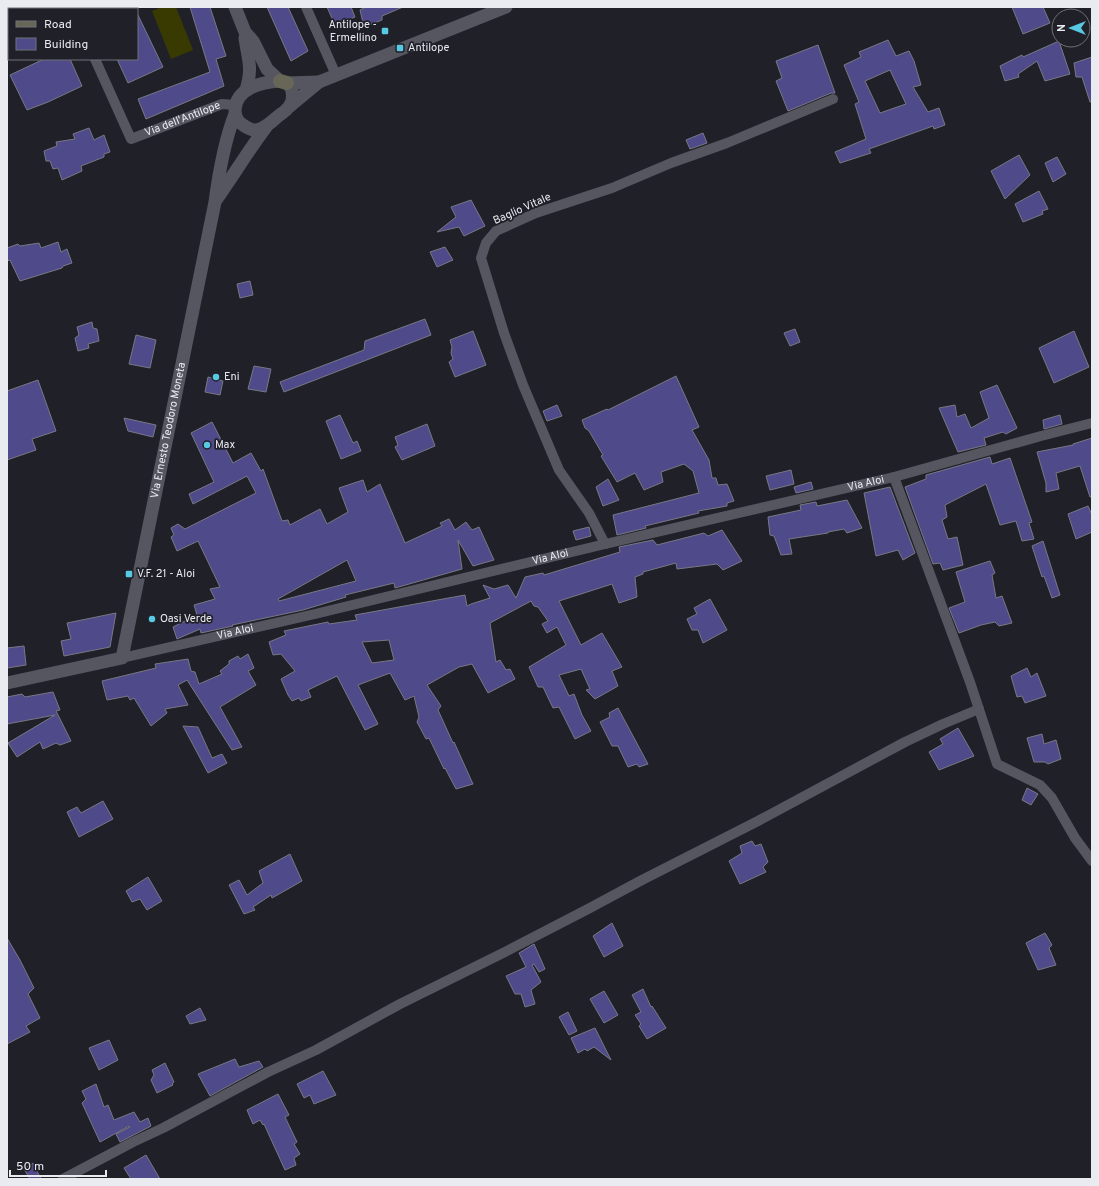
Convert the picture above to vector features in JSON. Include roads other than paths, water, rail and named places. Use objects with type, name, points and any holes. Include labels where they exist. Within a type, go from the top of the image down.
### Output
[{"type":"street","points":[[235,7],[245,32],[250,65],[250,78],[246,90]]},
{"type":"street","points":[[306,7],[336,75]]},
{"type":"street","points":[[319,82],[273,81],[246,90],[241,94],[235,110],[238,120],[244,126],[255,130],[266,127],[319,82],[481,12],[506,7]]},
{"type":"street","points":[[245,32],[252,41],[267,69],[290,86],[292,93],[290,106]]},
{"type":"street","name":"Via dell'Antilope","points":[[95,60],[131,139],[222,104],[235,110]]},
{"type":"street","name":"Baglio Vitale","points":[[605,544],[589,514],[559,470],[523,385],[504,333],[481,258],[486,243],[496,231],[536,214],[612,188],[671,163],[727,143],[833,99]]},
{"type":"street","name":"Via Ernesto Teodoro Moneta","points":[[122,658],[215,202],[218,176],[235,110]]},
{"type":"street","name":"Via Ernesto Teodoro Moneta","points":[[215,202],[250,147],[266,127]]},
{"type":"street","name":"Via Aloi","points":[[7,683],[315,614],[605,544],[894,477],[1092,423]]},
{"type":"street","points":[[894,477],[940,598],[997,764],[1040,785],[1052,798],[1076,838],[1092,860]]},
{"type":"street","points":[[63,1179],[268,1072],[316,1050],[418,994],[505,952],[758,821],[905,742],[973,710],[979,709]]},
{"type":"place","name":"Antilope - Ermellino","points":[[385,31]]},
{"type":"place","name":"Antilope","points":[[400,48]]},
{"type":"place","name":"Eni","points":[[216,377]]},
{"type":"place","name":"Max","points":[[207,445]]},
{"type":"place","name":"V.F. 21 - Aloi","points":[[129,574]]},
{"type":"place","name":"Oasi Verde","points":[[152,619]]}]
